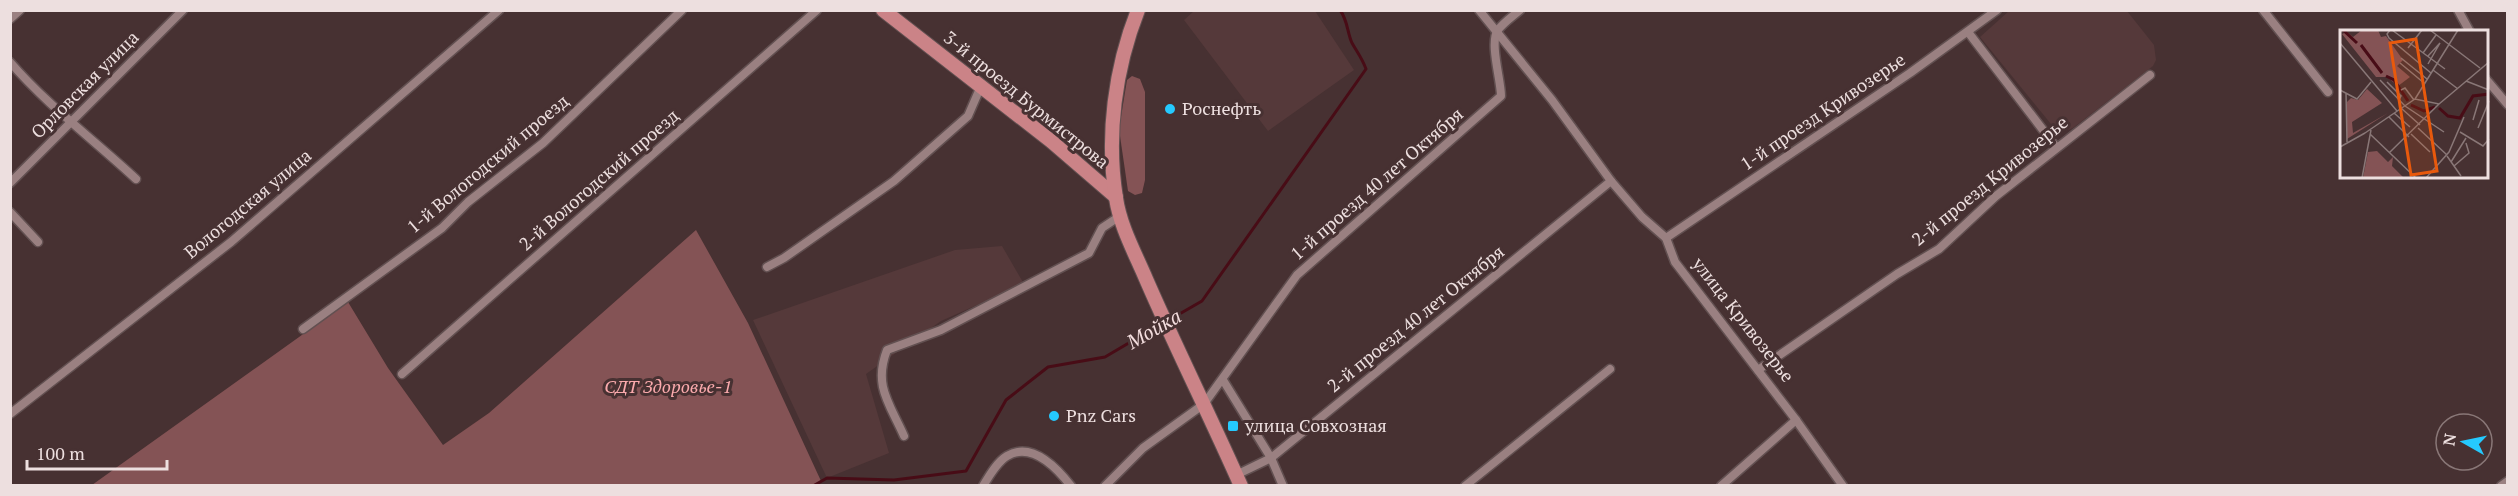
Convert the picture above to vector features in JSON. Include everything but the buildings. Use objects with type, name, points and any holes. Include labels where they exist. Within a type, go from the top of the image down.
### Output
[{"type":"main road","name":"3-й проезд Бурмистрова","points":[[883,10],[1088,170],[1116,198]]},
{"type":"main road","points":[[1138,10],[1128,36],[1117,84],[1112,146],[1116,198],[1120,216],[1156,302],[1238,480]]},
{"type":"street","points":[[10,19],[20,10]]},
{"type":"street","name":"Орловская улица","points":[[10,183],[183,10]]},
{"type":"street","name":"Вологодская улица","points":[[10,414],[231,243],[499,10]]},
{"type":"street","name":"1-й Вологодский проезд","points":[[303,329],[442,228],[468,202],[543,143],[682,10]]},
{"type":"street","name":"2-й Вологодский проезд","points":[[402,374],[817,10]]},
{"type":"street","name":"улица Кривозерье","points":[[1479,10],[1552,100],[1611,181],[1642,218],[1666,238],[1675,262],[1796,420],[1843,486]]},
{"type":"street","points":[[1497,31],[1520,10]]},
{"type":"street","name":"1-й проезд Кривозерье","points":[[1666,238],[1968,32],[1996,10]]},
{"type":"street","points":[[2263,10],[2328,92]]},
{"type":"street","points":[[2458,10],[2469,30]]},
{"type":"street","name":"1-й проезд 40 лет Октября","points":[[1223,380],[1297,275],[1501,96],[1500,76],[1494,48],[1497,31]]},
{"type":"street","points":[[1968,32],[2056,147]]},
{"type":"street","points":[[10,62],[43,98],[73,121],[136,179]]},
{"type":"street","name":"2-й проезд Кривозерье","points":[[1758,370],[1897,274],[1940,249],[1996,196],[2150,75]]},
{"type":"street","points":[[2488,81],[2508,105]]},
{"type":"street","points":[[766,267],[784,258],[894,181],[968,116],[981,86]]},
{"type":"street","name":"2-й проезд 40 лет Октября","points":[[1238,480],[1271,458],[1611,181]]},
{"type":"street","points":[[10,212],[38,242]]},
{"type":"street","points":[[904,436],[880,381],[881,367],[887,350],[940,330],[1089,254],[1102,228],[1120,216]]},
{"type":"street","points":[[1465,486],[1610,369]]},
{"type":"street","points":[[1105,486],[1143,448],[1204,404],[1223,380],[1271,458],[1283,486]]},
{"type":"street","points":[[1721,486],[1796,420]]},
{"type":"street","points":[[983,486],[1003,459],[1022,453],[1031,454],[1050,462],[1071,486]]},
{"type":"street","points":[[2501,486],[2508,481]]},
{"type":"shaded area","points":[[1194,11],[1315,11],[1354,70],[1268,131],[1184,20]]},
{"type":"shaded area","points":[[2009,11],[2127,11],[2154,45],[2156,60],[2153,66],[2073,128],[2065,131],[2055,129],[1980,37]]},
{"type":"shaded area","points":[[1002,246],[1024,284],[941,321],[866,374],[889,453],[827,478],[753,320],[955,250]]},
{"type":"green space","points":[[1132,76],[1140,79],[1145,92],[1145,180],[1142,193],[1135,195],[1128,191],[1119,129],[1127,80]]},
{"type":"green space","name":"СДТ Здоровье-1","points":[[696,230],[748,323],[821,481],[816,485],[92,485],[348,302],[388,368],[443,445],[489,413]]},
{"type":"waterway","name":"Мойка","points":[[1169,320],[1202,301],[1366,69],[1352,43],[1345,18],[1340,10]]},
{"type":"waterway","name":"Мойка","points":[[813,486],[827,478],[894,480],[966,471],[1006,400],[1048,367],[1105,357],[1161,324]]},
{"type":"place","name":"Роснефть","points":[[1170,109]]},
{"type":"place","name":"Pnz Cars","points":[[1054,416]]},
{"type":"place","name":"улица Совхозная","points":[[1233,426]]}]
